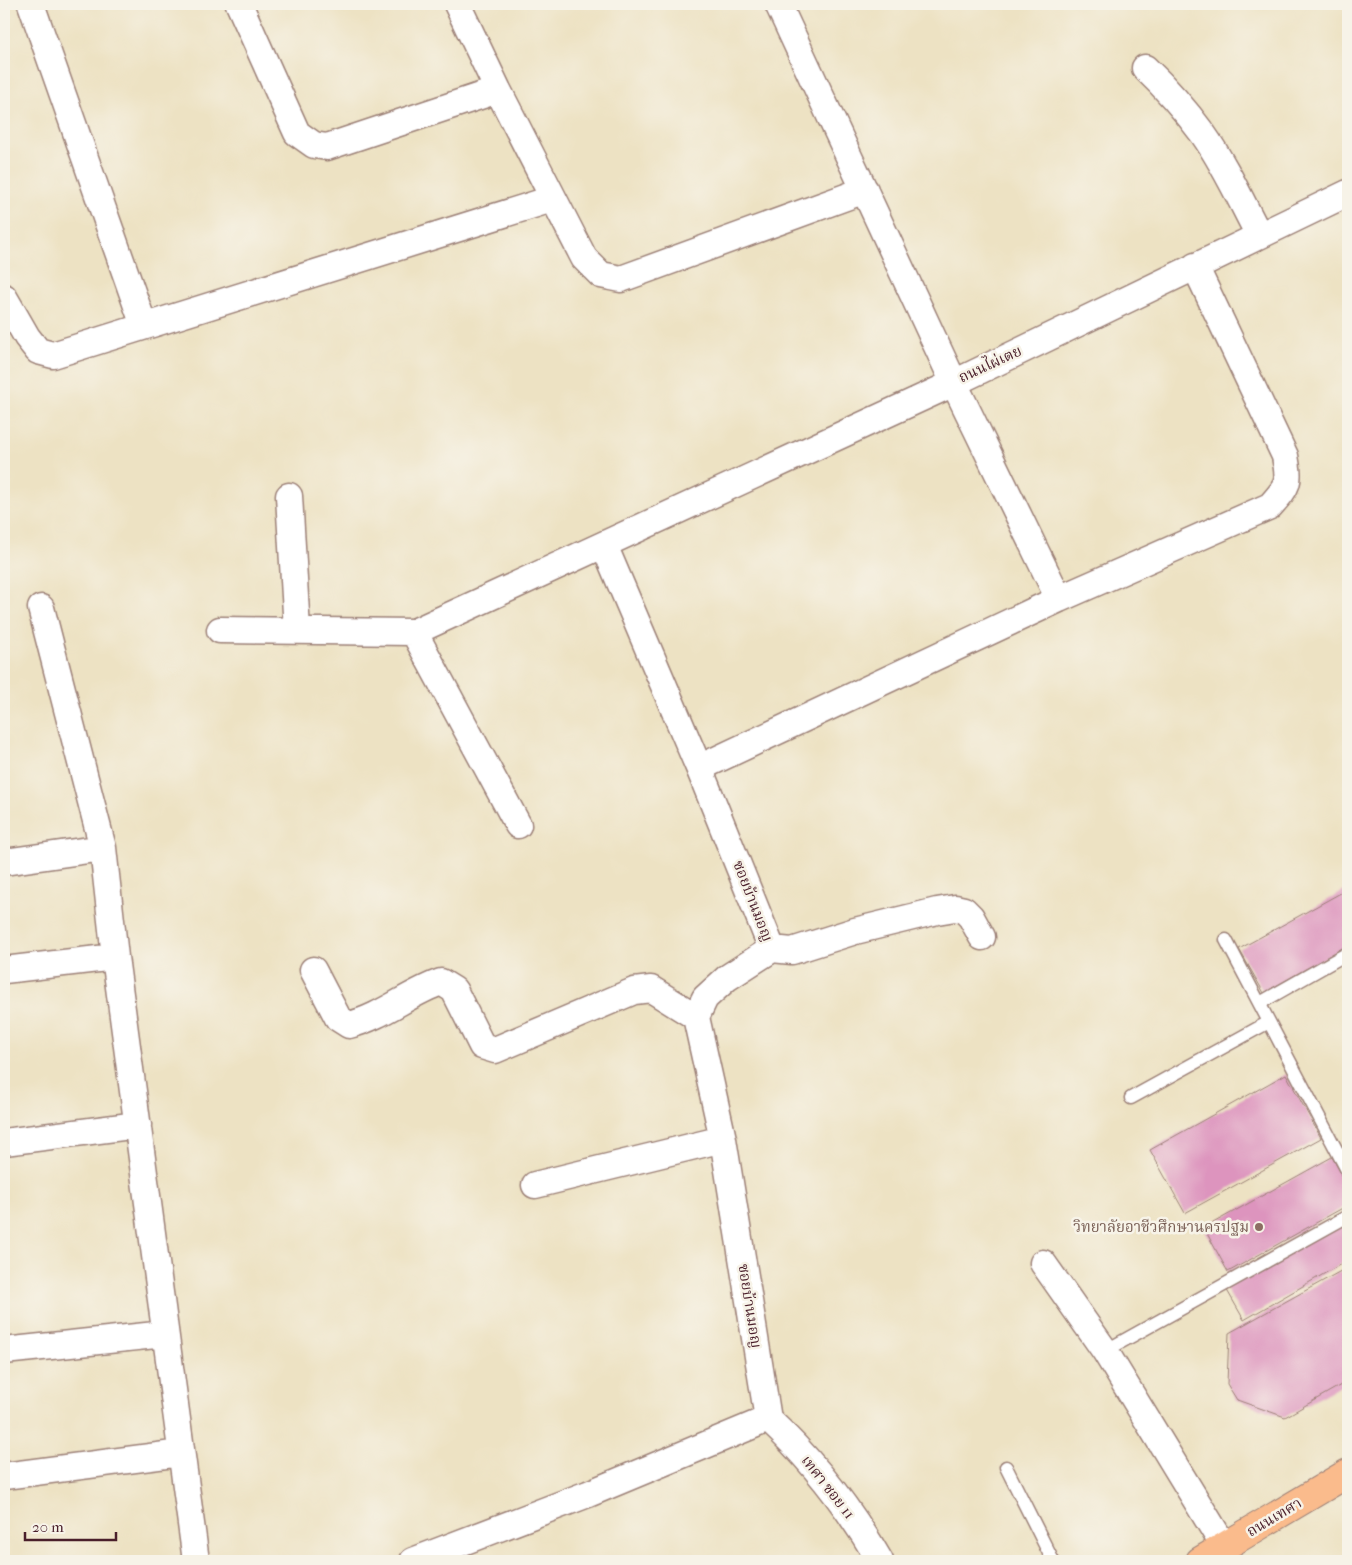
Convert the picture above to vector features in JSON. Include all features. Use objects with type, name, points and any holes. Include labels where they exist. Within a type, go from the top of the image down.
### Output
[{"type":"main road","name":"ถนนเทศา","points":[[1200,1561],[1348,1473]]},
{"type":"street","points":[[31,4],[144,326]]},
{"type":"street","points":[[239,4],[297,133],[314,145],[327,146],[498,90]]},
{"type":"street","points":[[456,4],[552,199],[584,258],[601,275],[621,279],[866,190]]},
{"type":"street","name":"ถนนไผ่เตย","points":[[778,4],[954,383],[1348,193]]},
{"type":"street","points":[[1145,68],[1163,85],[1203,135],[1229,178],[1259,235]]},
{"type":"street","points":[[4,297],[27,338],[38,351],[53,355],[552,199]]},
{"type":"street","points":[[699,768],[1059,599],[1270,506],[1284,491],[1289,476],[1285,456],[1195,266]]},
{"type":"street","points":[[220,630],[414,632],[954,383],[1059,599]]},
{"type":"street","points":[[289,496],[297,630]]},
{"type":"street","name":"ซอยบ้านมอญ","points":[[604,545],[699,768],[772,949],[727,978],[705,998],[696,1017],[723,1139],[768,1420]]},
{"type":"street","points":[[41,608],[103,848],[115,958],[196,1561]]},
{"type":"street","points":[[414,632],[518,825]]},
{"type":"street","points":[[4,862],[103,848]]},
{"type":"street","points":[[772,949],[792,951],[854,931],[936,910],[955,908],[964,910],[971,917],[982,937]]},
{"type":"street","points":[[4,970],[115,958]]},
{"type":"street","points":[[313,970],[338,1018],[349,1025],[362,1022],[424,988],[441,982],[454,990],[482,1046],[495,1050],[634,991],[651,989],[696,1017]]},
{"type":"street","points":[[4,1142],[138,1125]]},
{"type":"street","points":[[535,1185],[723,1139]]},
{"type":"street","points":[[1043,1262],[1105,1350],[1224,1546]]},
{"type":"street","points":[[4,1351],[165,1334]]},
{"type":"street","points":[[413,1561],[588,1494],[768,1420]]},
{"type":"street","name":"เทศา ซอย 11","points":[[768,1420],[791,1441],[817,1472],[864,1533],[880,1561]]},
{"type":"street","points":[[4,1476],[181,1453]]},
{"type":"lane","points":[[1226,940],[1348,1172]]},
{"type":"lane","points":[[1260,1003],[1348,953]]},
{"type":"lane","points":[[1131,1098],[1269,1022]]},
{"type":"lane","points":[[1105,1350],[1348,1216]]},
{"type":"lane","points":[[1006,1467],[1053,1561]]},
{"type":"building","points":[[1348,889],[1348,945],[1264,993],[1239,949]]},
{"type":"building","points":[[1286,1074],[1321,1138],[1185,1213],[1150,1150]]},
{"type":"building","points":[[1332,1157],[1348,1186],[1348,1205],[1228,1272],[1204,1228]]},
{"type":"building","points":[[1348,1216],[1348,1260],[1244,1320],[1224,1285]]},
{"type":"building","points":[[1348,1267],[1348,1381],[1285,1417],[1237,1400],[1227,1384],[1229,1333]]},
{"type":"place","name":"วิทยาลัยอาชีวศึกษานครปฐม","points":[[1259,1227]]}]
